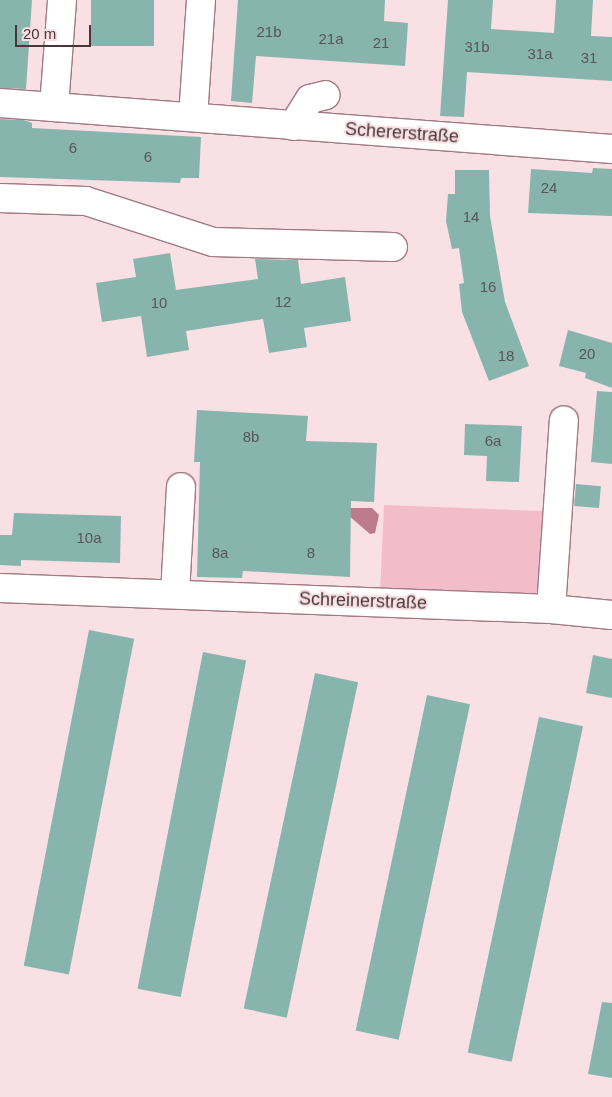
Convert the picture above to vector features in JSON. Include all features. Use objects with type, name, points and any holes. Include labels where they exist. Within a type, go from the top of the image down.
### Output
[{"type":"street","points":[[54,107],[62,0]]},
{"type":"street","points":[[193,117],[200,0]]},
{"type":"street","points":[[293,126],[310,99],[326,96]]},
{"type":"street","name":"Schererstraße","points":[[0,103],[612,149]]},
{"type":"street","points":[[0,198],[86,201],[214,242],[393,247]]},
{"type":"street","points":[[551,609],[564,420]]},
{"type":"street","points":[[175,594],[182,487]]},
{"type":"street","name":"Schreinerstraße","points":[[0,588],[551,609],[612,615]]},
{"type":"shaded area","points":[[384,505],[543,511],[539,590],[527,601],[380,594]]},
{"type":"shaded area","points":[[348,508],[372,508],[379,515],[375,533],[370,534],[348,515]]},
{"type":"building","points":[[0,0],[32,0],[26,89],[0,88]]},
{"type":"building","points":[[91,0],[154,0],[154,46],[91,46]]},
{"type":"building","points":[[238,0],[385,0],[384,21],[408,23],[405,66],[256,56],[252,103],[231,101]]},
{"type":"building","points":[[448,0],[493,0],[491,29],[554,33],[556,0],[593,0],[591,36],[612,37],[612,81],[467,72],[464,117],[440,116]]},
{"type":"building","points":[[0,119],[24,120],[32,123],[32,128],[201,137],[199,178],[181,178],[180,183],[0,177]]},
{"type":"building","points":[[593,168],[612,169],[612,216],[528,213],[531,169],[592,173]]},
{"type":"building","points":[[455,170],[489,170],[490,216],[505,302],[529,366],[489,381],[462,312],[459,284],[464,283],[459,248],[452,249],[446,221],[448,194],[455,194]]},
{"type":"building","points":[[170,253],[176,290],[258,279],[255,259],[298,260],[301,284],[345,277],[351,321],[304,328],[307,347],[269,353],[263,319],[186,331],[189,350],[147,357],[141,316],[102,322],[96,283],[136,277],[133,259]]},
{"type":"building","points":[[568,330],[612,343],[612,388],[585,378],[586,373],[559,366]]},
{"type":"building","points":[[597,391],[612,392],[612,464],[591,462]]},
{"type":"building","points":[[197,410],[308,416],[306,441],[377,443],[374,502],[351,501],[350,577],[243,571],[242,578],[197,577],[200,462],[194,462]]},
{"type":"building","points":[[465,424],[522,426],[519,482],[486,481],[487,456],[464,455]]},
{"type":"building","points":[[576,484],[601,486],[599,508],[574,506]]},
{"type":"building","points":[[14,513],[121,516],[120,563],[21,560],[21,566],[0,565],[0,535],[12,535]]},
{"type":"building","points":[[89,630],[134,639],[69,974],[24,966]]},
{"type":"building","points":[[203,652],[246,660],[181,997],[138,989]]},
{"type":"building","points":[[593,655],[612,659],[612,698],[586,693]]},
{"type":"building","points":[[315,673],[358,682],[287,1018],[244,1009]]},
{"type":"building","points":[[427,695],[470,704],[399,1040],[356,1031]]},
{"type":"building","points":[[539,717],[583,726],[512,1062],[468,1053]]},
{"type":"building","points":[[602,1002],[612,1003],[612,1078],[588,1074]]}]
